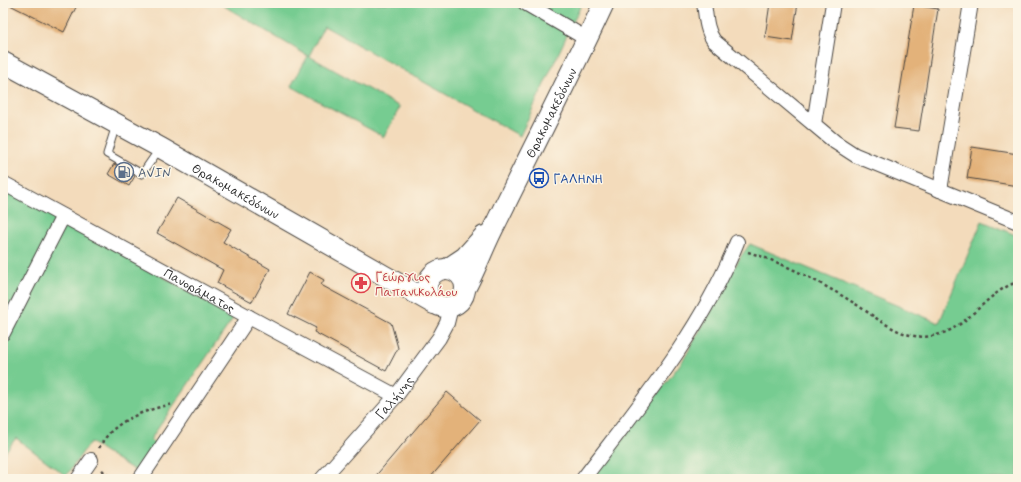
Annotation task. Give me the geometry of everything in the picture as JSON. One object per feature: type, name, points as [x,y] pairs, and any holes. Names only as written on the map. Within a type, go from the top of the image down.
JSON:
[{"type":"main road","name":"Θρακομακεδόνων","points":[[3,62],[161,148],[383,275],[443,305],[458,303],[462,299],[465,289],[496,222],[604,3]]},
{"type":"main road","name":"Θρακομακεδόνων","points":[[383,275],[439,273],[465,257],[496,222]]},
{"type":"main road","points":[[443,305],[427,294],[426,287],[428,281],[439,273],[458,274],[464,283],[465,289]]},
{"type":"street","points":[[525,3],[587,39]]},
{"type":"street","points":[[704,3],[709,34],[714,41],[834,142],[850,152],[1018,222]]},
{"type":"street","points":[[814,124],[833,3]]},
{"type":"street","points":[[940,190],[970,3]]},
{"type":"street","name":"Πανοράματος","points":[[3,183],[396,396]]},
{"type":"street","points":[[3,333],[63,216]]},
{"type":"street","points":[[583,479],[644,400],[678,351],[718,284],[735,246]]},
{"type":"street","name":"Γαλήνης","points":[[322,479],[396,396],[439,338],[447,323],[443,305]]},
{"type":"street","points":[[140,479],[249,317]]},
{"type":"street","points":[[78,479],[91,460]]},
{"type":"lane","points":[[116,123],[107,154],[142,174],[161,148]]},
{"type":"path","points":[[735,246],[822,284],[895,330],[909,335],[925,337],[952,330],[998,291],[1018,282]]},
{"type":"path","points":[[91,460],[105,438],[114,428],[125,421],[168,405],[194,398]]},
{"type":"green space","points":[[219,3],[582,3],[520,136],[324,26],[309,56],[400,107],[384,137],[291,86],[308,56]]},
{"type":"green space","points":[[5,187],[234,317],[150,440],[164,449],[145,477],[90,442],[66,476],[16,438],[3,455],[3,192]]},
{"type":"green space","points":[[982,221],[1018,236],[1018,479],[592,479],[684,359],[741,256],[750,244],[939,323]]},
{"type":"building","points":[[6,3],[78,3],[64,32]]},
{"type":"building","points":[[770,3],[798,3],[792,41],[765,37]]},
{"type":"building","points":[[914,5],[938,9],[919,131],[894,128]]},
{"type":"building","points":[[972,147],[1018,154],[1018,186],[967,178]]},
{"type":"building","points":[[114,164],[135,176],[129,186],[108,174]]},
{"type":"building","points":[[177,198],[231,229],[223,242],[270,269],[252,302],[217,283],[223,270],[157,233]]},
{"type":"building","points":[[310,272],[324,280],[321,285],[391,323],[398,348],[386,371],[314,332],[316,328],[288,314]]},
{"type":"building","points":[[447,392],[480,420],[429,479],[373,479]]},
{"type":"place","name":"AVIN","points":[[124,172]]},
{"type":"place","name":"ΓΑΛΗΝΗ","points":[[539,178]]},
{"type":"place","name":"Γεώργιος Παπανικολάου","points":[[361,283]]}]
